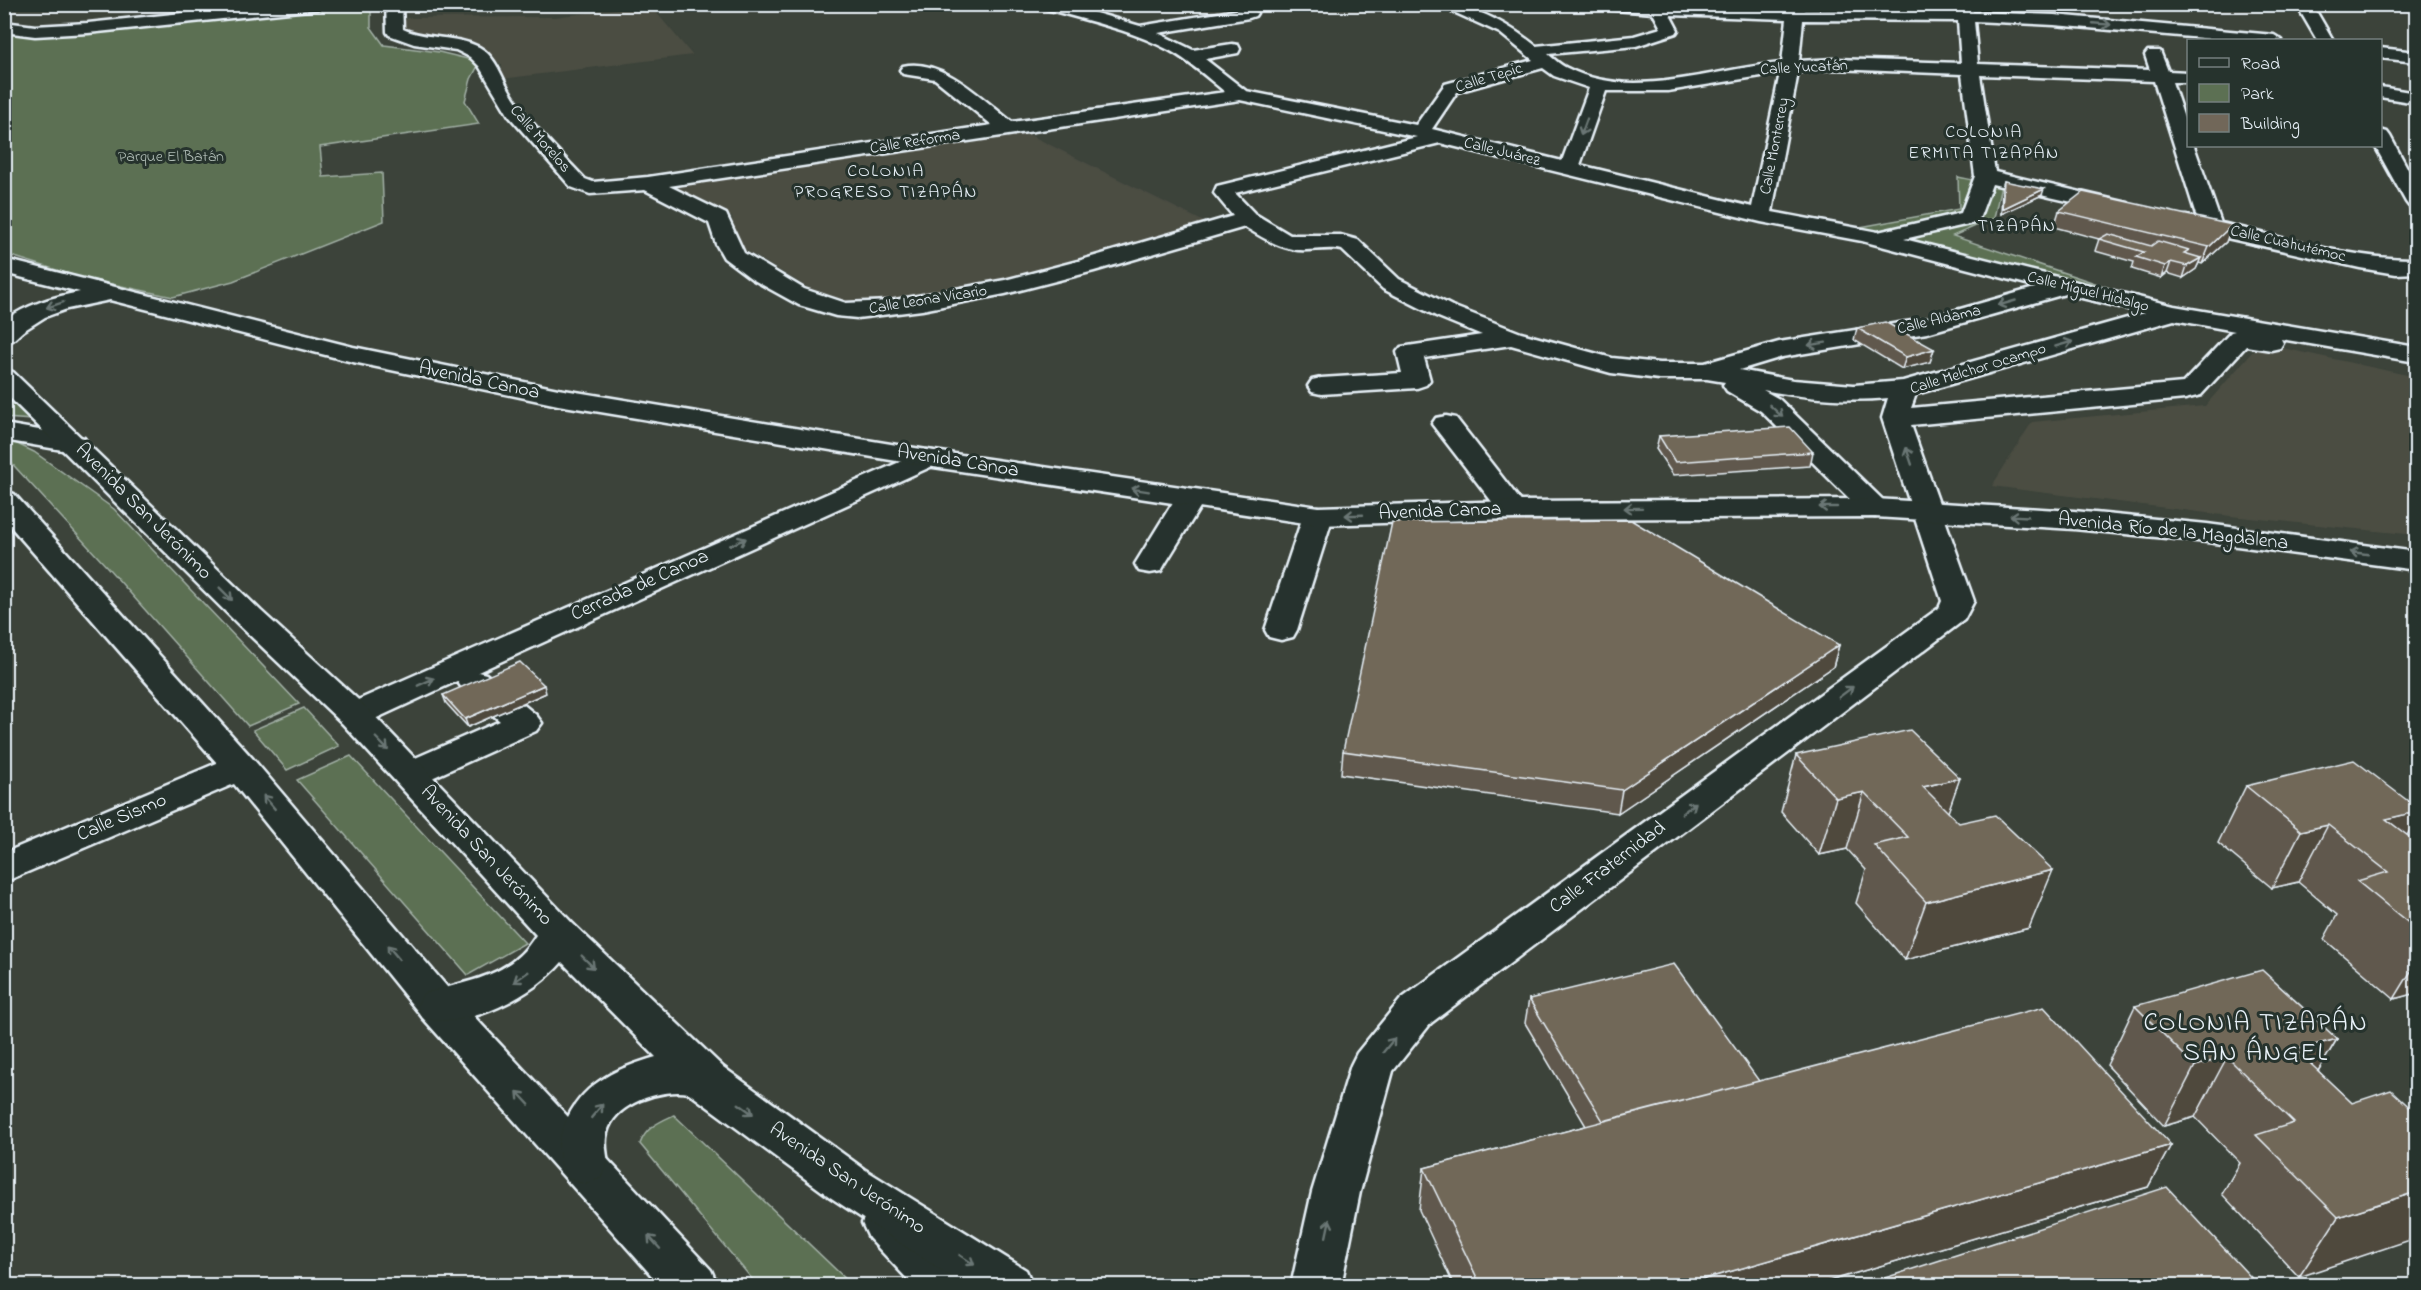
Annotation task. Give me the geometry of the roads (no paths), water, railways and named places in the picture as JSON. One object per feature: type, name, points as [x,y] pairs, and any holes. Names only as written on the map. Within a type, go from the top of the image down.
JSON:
[{"type":"street","points":[[4,27],[34,31],[88,28],[228,9],[318,4]]},
{"type":"street","name":"Calle Morelos","points":[[394,4],[395,32],[408,39],[471,50],[484,58],[513,112],[578,183],[590,188]]},
{"type":"street","points":[[1046,4],[1136,30],[1167,42],[1190,56],[1240,95]]},
{"type":"street","name":"Calle Yucatán","points":[[1443,4],[1506,30],[1560,72],[1599,85],[1668,86],[1790,66],[1834,64],[2187,76]]},
{"type":"street","points":[[1603,4],[1659,9],[1966,10],[2143,20],[2267,39]]},
{"type":"street","points":[[2304,4],[2324,39]]},
{"type":"street","name":"Calle Tepic","points":[[1421,132],[1451,88],[1538,56],[1635,41],[1670,30],[1659,9]]},
{"type":"street","name":"Calle Monterrey","points":[[1761,216],[1790,66],[1797,10]]},
{"type":"street","points":[[1878,239],[1970,217],[1985,176],[1970,69],[1966,10]]},
{"type":"street","points":[[1136,30],[1149,13]]},
{"type":"street","points":[[1136,30],[1249,13]]},
{"type":"street","points":[[2143,20],[2211,227]]},
{"type":"street","points":[[1190,56],[1232,49]]},
{"type":"street","points":[[2382,53],[2416,57]]},
{"type":"street","points":[[909,70],[940,75],[1008,128]]},
{"type":"street","points":[[1569,169],[1599,85]]},
{"type":"street","points":[[2382,92],[2416,98]]},
{"type":"street","name":"Calle Reforma","points":[[590,188],[648,183],[1240,95]]},
{"type":"street","name":"Calle Juárez","points":[[1240,95],[1421,132],[1761,216]]},
{"type":"street","points":[[1441,137],[1224,190],[1224,193],[1247,219],[1283,240],[1298,243],[1340,242],[1350,245],[1391,284],[1444,311],[1512,338],[1611,365],[1659,371],[1707,371],[1793,388],[1854,393],[1904,389]]},
{"type":"street","points":[[2382,140],[2416,202]]},
{"type":"street","points":[[1985,176],[2143,212]]},
{"type":"street","name":"Calle Leona Vicario","points":[[648,183],[718,219],[723,228],[728,251],[754,270],[791,294],[838,309],[873,310],[1009,287],[1086,267],[1247,219]]},
{"type":"street","name":"Calle Miguel Hidalgo","points":[[1761,216],[1878,239],[2174,313],[2416,355]]},
{"type":"street","name":"Calle Cuahutémoc","points":[[2165,217],[2360,261],[2396,267],[2416,266]]},
{"type":"street","name":"Avenida Canoa","points":[[8,271],[353,354],[558,397],[927,458],[1190,499],[1318,516],[1513,510],[1875,508],[1928,512]]},
{"type":"street","name":"Calle Aldama","points":[[1707,371],[1779,350],[1927,326],[2064,287]]},
{"type":"street","points":[[4,335],[27,317],[56,304],[112,295]]},
{"type":"street","name":"Calle Melchor Ocampo","points":[[1928,512],[1895,418],[1904,389],[2174,313]]},
{"type":"street","points":[[1895,418],[2192,389],[2240,337],[2416,372]]},
{"type":"street","points":[[1321,386],[1418,380],[1410,351],[1512,338]]},
{"type":"street","points":[[1707,371],[1770,405],[1875,508]]},
{"type":"street","name":"Avenida San Jerónimo","points":[[4,377],[250,618],[354,715],[558,933],[707,1080],[847,1183],[1008,1286]]},
{"type":"street","points":[[1446,424],[1513,510]]},
{"type":"street","points":[[4,432],[74,444]]},
{"type":"street","name":"Cerrada de Canoa","points":[[354,715],[927,458]]},
{"type":"street","points":[[1150,564],[1190,499]]},
{"type":"street","points":[[4,500],[240,767],[438,1006],[693,1286]]},
{"type":"street","name":"Avenida Río de la Magdalena","points":[[1928,512],[2065,519],[2196,532],[2416,561]]},
{"type":"street","name":"Calle Fraternidad","points":[[1316,1286],[1336,1192],[1373,1065],[1416,1011],[1953,613],[1958,601],[1928,512]]},
{"type":"street","points":[[1281,630],[1318,516]]},
{"type":"street","points":[[410,774],[524,723],[458,668]]},
{"type":"street","name":"Calle Sismo","points":[[4,869],[240,767]]},
{"type":"street","points":[[438,1006],[465,1002],[493,993],[518,980],[543,957],[558,933]]},
{"type":"street","points":[[584,1164],[580,1147],[585,1128],[596,1109],[613,1094],[652,1076],[681,1074],[707,1080]]},
{"type":"street","points":[[847,1183],[948,1286]]},
{"type":"district","name":"COLONIA ERMITA TIZAPÁN","points":[[1984,143]]},
{"type":"district","name":"COLONIA PROGRESO TIZAPÁN","points":[[886,182]]},
{"type":"district","name":"TIZAPÁN","points":[[2017,227]]},
{"type":"district","name":"COLONIA TIZAPÁN SAN ÁNGEL","points":[[2256,1039]]},
{"type":"park label","name":"Parque El Batán","points":[[171,157]]}]
